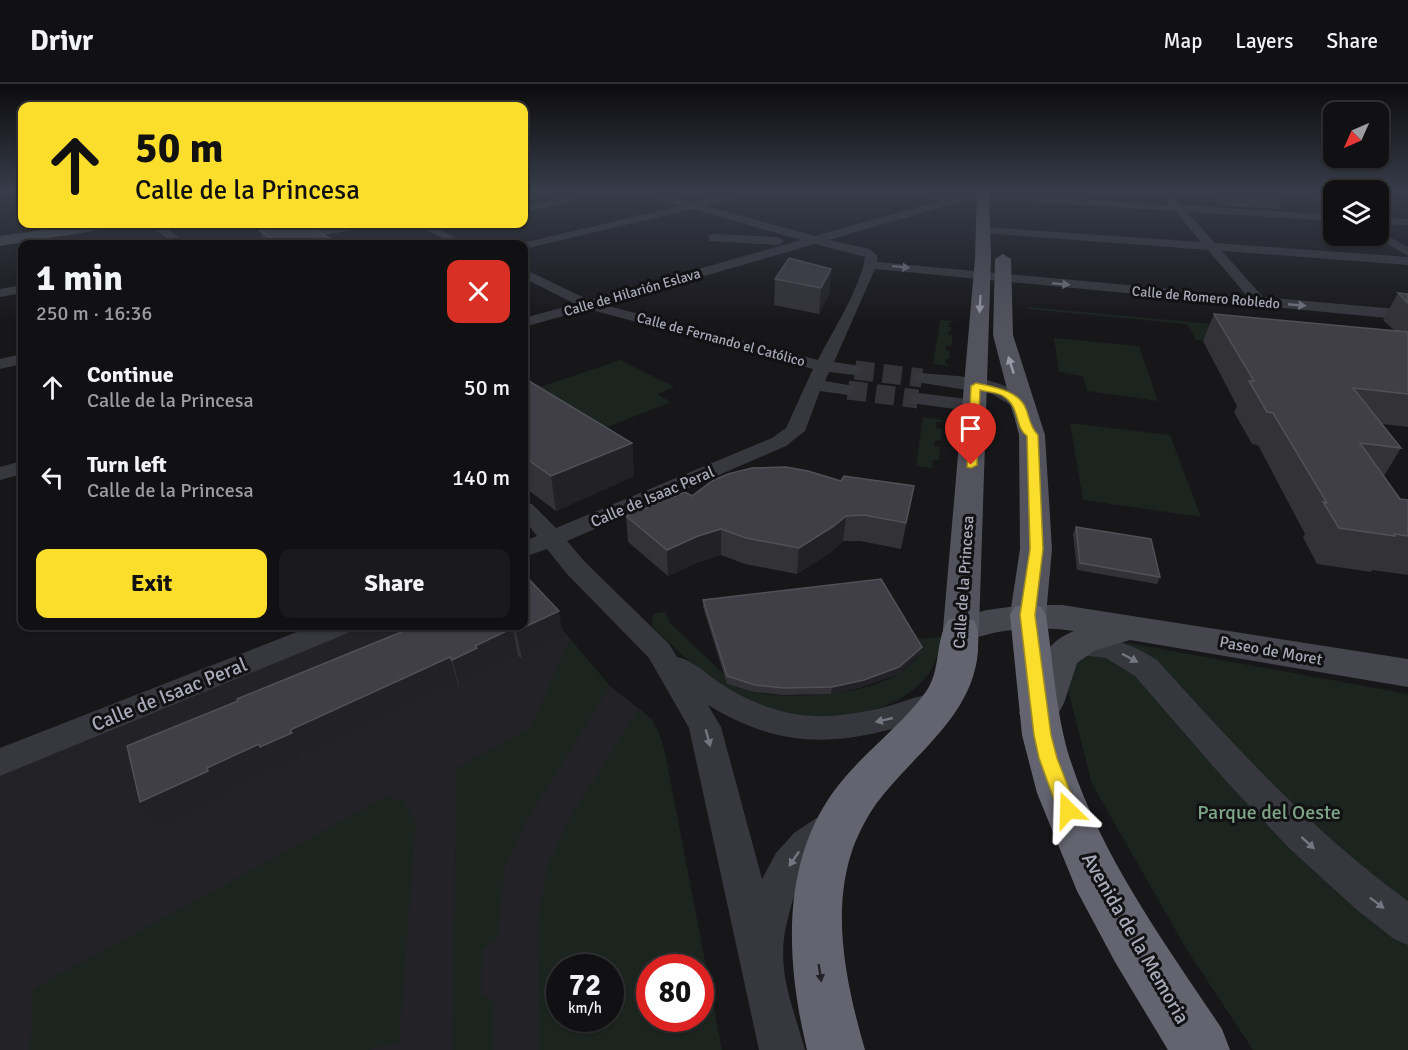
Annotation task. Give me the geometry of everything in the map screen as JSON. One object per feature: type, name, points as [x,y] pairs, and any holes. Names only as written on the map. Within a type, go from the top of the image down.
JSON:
[{"type":"highway","name":"Avenida de la Memoria","points":[[1028,615],[1039,713],[1048,758],[1095,874],[1134,944],[1201,1050]]},
{"type":"highway","name":"Calle de la Princesa","points":[[940,703],[956,669],[961,629]]},
{"type":"highway","points":[[837,1050],[829,1026],[815,920],[826,858],[839,823],[860,792],[940,703]]},
{"type":"main road","points":[[0,241],[39,235]]},
{"type":"main road","name":"Calle de la Princesa","points":[[961,629],[984,235]]},
{"type":"main road","points":[[1001,235],[1005,344],[1021,388],[1032,435],[1036,549],[1028,615]]},
{"type":"main road","name":"Paseo de Moret","points":[[961,629],[991,620],[1028,615],[1062,617],[1134,627],[1408,674]]},
{"type":"main road","points":[[1039,713],[1050,693],[1058,660],[1066,650],[1089,639],[1134,627]]},
{"type":"street","points":[[280,240],[306,235]]},
{"type":"street","points":[[528,244],[567,235]]},
{"type":"street","points":[[796,235],[870,255],[870,265],[856,299],[814,385]]},
{"type":"street","name":"Calle de Hilarión Eslava","points":[[528,322],[831,235]]},
{"type":"street","points":[[1150,235],[1211,246],[1408,261]]},
{"type":"street","points":[[1201,235],[1259,302]]},
{"type":"street","points":[[713,238],[790,242]]},
{"type":"street","points":[[1389,241],[1408,252]]},
{"type":"street","name":"Calle de Romero Robledo","points":[[870,265],[1408,315]]},
{"type":"street","name":"Calle de Fernando el Católico","points":[[528,275],[588,305],[823,366],[855,370]]},
{"type":"street","points":[[0,293],[18,290]]},
{"type":"street","points":[[0,364],[18,360]]},
{"type":"street","points":[[922,378],[976,396]]},
{"type":"street","name":"Calle de Fernando el Católico","points":[[814,385],[848,390]]},
{"type":"street","name":"Calle de Isaac Peral","points":[[528,548],[779,442],[795,431],[814,385]]},
{"type":"street","points":[[918,399],[976,396],[994,389],[1012,397],[1020,406],[1027,431],[1032,435]]},
{"type":"street","points":[[0,474],[18,468]]},
{"type":"street","points":[[528,512],[576,568],[659,651],[701,687],[723,702],[749,713],[793,725],[834,729],[890,719],[940,703]]},
{"type":"street","name":"Calle de Isaac Peral","points":[[0,762],[328,630]]},
{"type":"street","points":[[1074,646],[1114,650],[1132,658],[1146,668],[1295,831],[1348,879],[1408,925]]},
{"type":"street","points":[[659,651],[705,727],[782,1050]]},
{"type":"street","points":[[761,955],[776,886],[799,852],[816,836],[839,823]]},
{"type":"shaded area","points":[[528,589],[610,686],[653,720],[701,954],[636,954],[636,1032],[714,1032],[714,1020],[720,1050],[0,1050],[0,762],[326,630],[528,630]]},
{"type":"green space","points":[[1028,307],[1224,325],[1234,344],[1196,340],[1187,324],[1028,309]]},
{"type":"green space","points":[[940,320],[954,321],[949,323],[949,327],[952,328],[948,335],[953,335],[951,346],[946,346],[946,350],[950,351],[949,359],[946,359],[945,363],[949,364],[948,366],[933,364]]},
{"type":"green space","points":[[1054,338],[1139,346],[1158,401],[1087,391],[1083,376],[1059,372]]},
{"type":"green space","points":[[620,360],[675,387],[657,394],[671,402],[595,432],[528,391]]},
{"type":"green space","points":[[923,417],[943,420],[943,422],[936,422],[936,428],[942,429],[941,441],[935,440],[934,446],[940,447],[939,460],[933,460],[932,468],[916,466]]},
{"type":"green space","points":[[1070,423],[1170,435],[1201,517],[1083,500]]},
{"type":"green space","points":[[665,612],[670,623],[724,674],[727,684],[754,692],[787,696],[849,691],[885,680],[908,667],[920,654],[912,639],[941,637],[934,665],[916,687],[892,703],[863,712],[831,717],[799,716],[770,710],[745,700],[708,676],[652,626],[653,614]]},
{"type":"green space","points":[[570,639],[610,686],[524,825],[505,867],[497,939],[482,950],[481,996],[494,1001],[493,1050],[453,1050],[456,769],[531,727]]},
{"type":"green space","name":"Parque del Oeste","points":[[1123,642],[1408,694],[1408,1050],[1253,1050],[1187,950],[1092,784],[1065,678],[1069,663]]},
{"type":"green space","points":[[639,708],[656,727],[665,752],[704,954],[636,954],[636,1032],[714,1032],[714,1008],[722,1050],[539,1050],[538,919],[547,867],[571,816]]},
{"type":"green space","points":[[386,797],[402,800],[416,822],[399,1042],[368,1050],[30,1050],[33,989]]},
{"type":"building","points":[[267,235],[324,235],[333,240],[275,240]]},
{"type":"building","points":[[789,258],[831,269],[821,288],[775,279]]},
{"type":"building","points":[[1398,293],[1408,294],[1408,303]]},
{"type":"building","points":[[1214,314],[1408,332],[1408,394],[1353,388],[1401,448],[1360,443],[1400,499],[1408,500],[1408,536],[1339,528],[1323,502],[1327,503],[1273,413],[1267,412],[1249,381],[1254,381]]},
{"type":"building","points":[[528,380],[632,443],[551,476],[528,460]]},
{"type":"building","points":[[786,467],[841,481],[844,476],[914,486],[906,523],[864,515],[846,516],[799,548],[746,538],[721,529],[698,536],[667,550],[626,516],[685,492],[692,496],[712,481],[728,474],[752,468]]},
{"type":"building","points":[[1076,527],[1151,539],[1160,577],[1080,563]]},
{"type":"building","points":[[528,578],[559,611],[528,625]]},
{"type":"building","points":[[881,579],[922,647],[899,667],[864,680],[832,687],[784,688],[755,685],[727,676],[703,600]]},
{"type":"building","points":[[406,630],[509,630],[452,660],[450,657],[290,730],[292,733],[260,747],[259,744],[207,768],[208,771],[140,802],[127,746],[238,701],[237,699]]},
{"type":"tunnel","points":[[855,370],[922,378]]},
{"type":"tunnel","points":[[848,390],[918,399]]},
{"type":"route","points":[[971,465],[976,386],[1006,393],[1020,406],[1027,431],[1032,435],[1036,549],[1028,615],[1043,735],[1048,758],[1068,810]]}]
